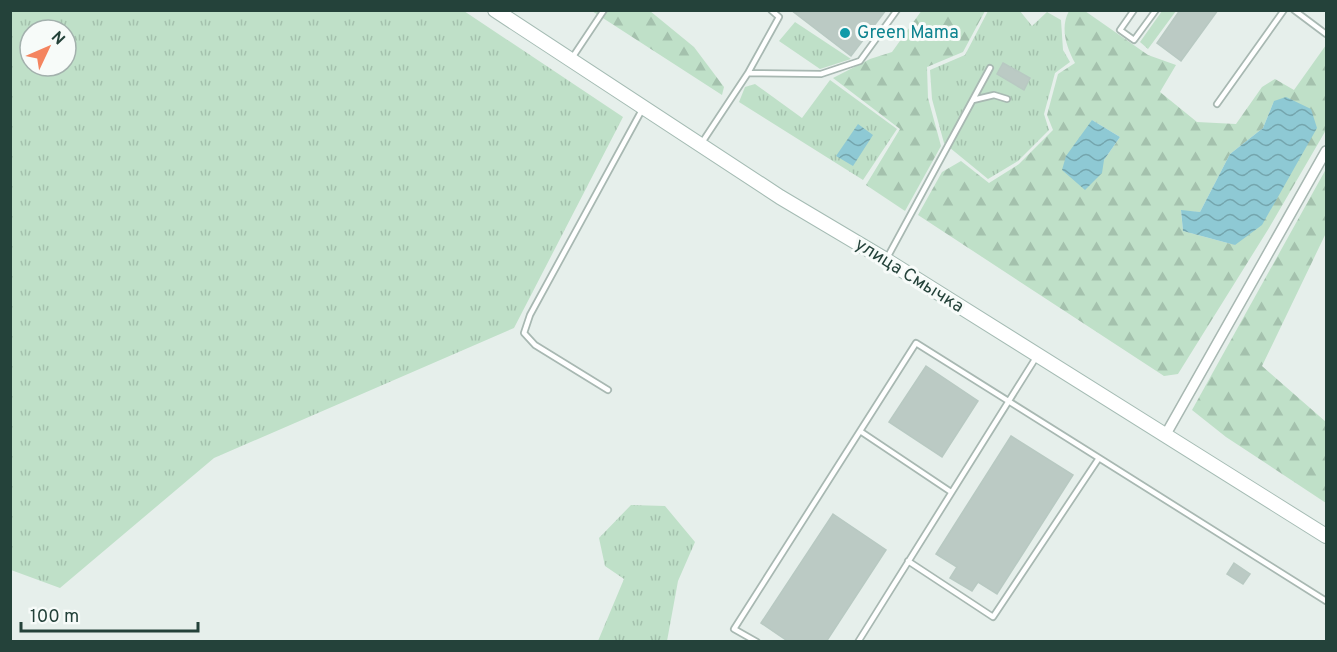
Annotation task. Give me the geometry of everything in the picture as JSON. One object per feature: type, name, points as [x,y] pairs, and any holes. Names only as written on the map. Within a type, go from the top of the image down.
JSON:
[{"type":"street","name":"улица Смычка","points":[[495,10],[700,146],[1166,434],[1326,536]]},
{"type":"street","points":[[1166,434],[1326,151]]},
{"type":"lane","points":[[570,60],[604,10]]},
{"type":"lane","points":[[700,146],[748,73],[779,17],[771,10]]},
{"type":"lane","points":[[748,73],[821,74],[860,61],[897,10]]},
{"type":"lane","points":[[1134,10],[1120,30],[1134,40],[1156,10]]},
{"type":"lane","points":[[1217,104],[1284,10]]},
{"type":"lane","points":[[1294,10],[1326,34]]},
{"type":"lane","points":[[886,260],[990,68]]},
{"type":"lane","points":[[973,100],[994,95],[1006,99]]},
{"type":"lane","points":[[608,390],[535,345],[524,333],[530,315],[643,108]]},
{"type":"lane","points":[[757,642],[734,629],[916,343],[1326,601]]},
{"type":"lane","points":[[858,642],[1037,356]]},
{"type":"lane","points":[[860,431],[951,492]]},
{"type":"lane","points":[[908,561],[993,617],[1099,458]]},
{"type":"green space","points":[[922,10],[985,11],[963,52],[927,67],[928,98],[941,146],[905,211],[866,185],[900,129],[833,78],[870,59],[892,52]]},
{"type":"green space","points":[[10,11],[464,11],[623,117],[514,328],[214,458],[60,588],[11,570]]},
{"type":"green space","points":[[592,11],[650,11],[694,47],[724,87],[722,95]]},
{"type":"green space","points":[[988,11],[1020,11],[1032,26],[1047,12],[1061,20],[1063,50],[1070,62],[1055,73],[1044,114],[1049,130],[1018,161],[988,179],[944,143],[932,99],[930,70],[965,55]]},
{"type":"green space","points":[[1069,11],[1085,11],[1148,55],[1176,65],[1160,92],[1197,122],[1236,124],[1262,87],[1275,79],[1294,90],[1326,45],[1326,130],[1269,228],[1178,374],[1164,376],[918,215],[942,172],[961,161],[989,183],[1019,164],[1053,130],[1047,115],[1058,74],[1075,63],[1065,37],[1066,17]],"holes":[[[1274,101],[1235,245],[1183,231],[1181,211],[1200,212],[1230,154],[1263,128]],[[1092,120],[1120,137],[1104,160]]]},
{"type":"green space","points":[[1162,11],[1176,11],[1148,49],[1140,42]]},
{"type":"green space","points":[[795,22],[851,59],[820,69],[779,41]]},
{"type":"green space","points":[[830,80],[897,129],[863,180],[739,102],[745,87],[755,84],[802,118]]},
{"type":"green space","points":[[1326,169],[1326,233],[1262,366],[1326,422],[1326,503],[1226,437],[1192,410]]},
{"type":"green space","points":[[631,505],[665,506],[695,542],[678,581],[667,641],[598,641],[624,579],[605,566],[599,538]]},
{"type":"water","points":[[1286,97],[1311,109],[1317,128],[1262,225],[1235,245],[1183,231],[1181,210],[1200,212],[1230,154],[1263,128],[1274,101]]},
{"type":"water","points":[[1092,120],[1120,137],[1104,160],[1102,173],[1085,190],[1062,170],[1066,156]]},
{"type":"water","points":[[858,124],[873,135],[853,166],[836,156]]},
{"type":"building","name":"Green Mama","points":[[791,10],[886,10],[851,56]]},
{"type":"building","points":[[1180,10],[1218,10],[1181,61],[1157,43]]},
{"type":"building","points":[[1003,63],[1030,78],[1024,90],[997,74]]},
{"type":"building","points":[[926,366],[978,401],[942,457],[889,422]]},
{"type":"building","points":[[1011,436],[1073,475],[997,594],[978,582],[972,591],[950,578],[957,567],[936,554]]},
{"type":"building","points":[[833,514],[886,550],[826,642],[789,642],[761,623]]},
{"type":"building","points":[[1234,563],[1250,574],[1243,584],[1227,574]]},
{"type":"place","name":"Green Mama","points":[[845,33]]}]
